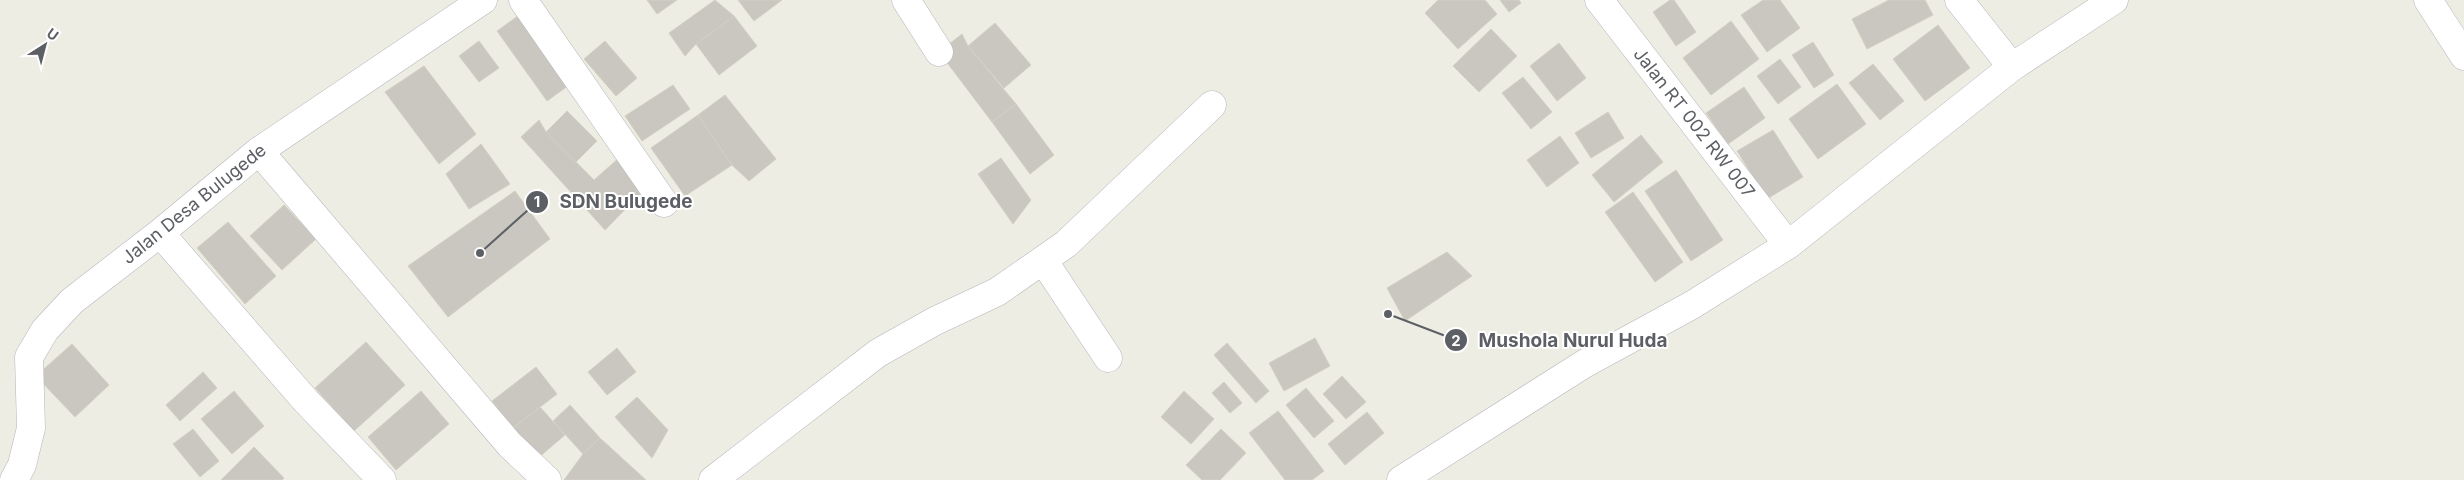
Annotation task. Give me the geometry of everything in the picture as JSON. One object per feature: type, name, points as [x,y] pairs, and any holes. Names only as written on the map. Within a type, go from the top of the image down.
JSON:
[{"type":"street","name":"Jalan Desa Bulugede","points":[[14,480],[22,465],[31,428],[28,358],[45,330],[72,301],[160,233],[259,151],[483,0]]},
{"type":"street","points":[[523,0],[664,203]]},
{"type":"street","points":[[906,0],[939,52]]},
{"type":"street","name":"Jalan RT 002 RW 007","points":[[1600,0],[1788,245]]},
{"type":"street","points":[[1959,0],[2012,66]]},
{"type":"street","points":[[1401,480],[1584,364],[1692,306],[1788,245],[2012,66],[2114,0]]},
{"type":"street","points":[[2437,3],[2464,56]]},
{"type":"street","points":[[713,480],[878,353],[935,321],[997,292],[1050,272],[1066,244],[1212,106]]},
{"type":"street","points":[[259,151],[510,445],[547,480]]},
{"type":"street","points":[[160,233],[306,401],[382,480]]},
{"type":"street","points":[[1050,272],[1108,358]]},
{"type":"building","points":[[647,0],[677,0],[657,14]]},
{"type":"building","points":[[715,0],[734,16],[696,44],[685,56],[669,33]]},
{"type":"building","points":[[738,0],[782,0],[754,21]]},
{"type":"building","points":[[1438,0],[1485,0],[1497,14],[1458,49],[1425,13]]},
{"type":"building","points":[[1500,0],[1519,0],[1521,3],[1509,12]]},
{"type":"building","points":[[1670,0],[1674,0],[1696,32],[1676,46],[1653,12]]},
{"type":"building","points":[[1763,0],[1780,0],[1800,28],[1767,52],[1741,15]]},
{"type":"building","points":[[1889,0],[1925,0],[1933,15],[1867,49],[1852,19]]},
{"type":"building","points":[[522,13],[572,83],[547,101],[497,31]]},
{"type":"building","points":[[734,16],[757,46],[719,75],[696,44]]},
{"type":"building","points":[[1731,21],[1759,59],[1711,95],[1683,58]]},
{"type":"building","points":[[995,23],[1031,65],[1004,88],[968,46]]},
{"type":"building","points":[[1938,25],[1970,68],[1925,101],[1893,59]]},
{"type":"building","points":[[1491,29],[1517,56],[1479,92],[1453,66]]},
{"type":"building","points":[[962,34],[968,46],[1016,104],[992,122],[939,52]]},
{"type":"building","points":[[479,41],[499,68],[479,82],[459,56]]},
{"type":"building","points":[[605,41],[637,78],[616,96],[584,59]]},
{"type":"building","points":[[1813,42],[1834,75],[1814,88],[1792,55]]},
{"type":"building","points":[[1559,43],[1586,78],[1557,101],[1530,66]]},
{"type":"building","points":[[1780,59],[1801,87],[1778,104],[1757,76]]},
{"type":"building","points":[[1873,64],[1904,101],[1880,120],[1849,83]]},
{"type":"building","points":[[424,66],[476,134],[439,164],[385,92]]},
{"type":"building","points":[[1523,77],[1552,112],[1531,129],[1502,93]]},
{"type":"building","points":[[1837,84],[1866,124],[1818,159],[1789,119]]},
{"type":"building","points":[[673,85],[690,109],[642,141],[625,116]]},
{"type":"building","points":[[1744,87],[1765,118],[1728,144],[1706,113]]},
{"type":"building","points":[[725,95],[776,159],[749,181],[732,165],[698,115]]},
{"type":"building","points":[[1016,104],[1054,155],[1030,174],[992,122]]},
{"type":"building","points":[[567,111],[597,141],[576,162],[546,132]]},
{"type":"building","points":[[1608,112],[1624,138],[1591,158],[1575,133]]},
{"type":"building","points":[[698,115],[732,165],[685,196],[651,148]]},
{"type":"building","points":[[539,120],[546,132],[594,180],[620,157],[643,191],[605,230],[521,137]]},
{"type":"building","points":[[1773,130],[1803,177],[1767,199],[1737,151]]},
{"type":"building","points":[[1641,135],[1663,162],[1614,202],[1592,175]]},
{"type":"building","points":[[1560,136],[1579,163],[1547,187],[1527,160]]},
{"type":"building","points":[[481,144],[510,184],[469,209],[446,174]]},
{"type":"building","points":[[1001,158],[1031,200],[1013,224],[978,174]]},
{"type":"building","points":[[1676,170],[1723,240],[1691,261],[1645,191]]},
{"type":"building","points":[[515,191],[550,239],[448,317],[408,266]]},
{"type":"building","points":[[1633,192],[1683,262],[1655,282],[1605,212]]},
{"type":"building","points":[[284,205],[316,239],[282,270],[250,236]]},
{"type":"building","points":[[228,222],[276,276],[245,304],[197,248]]},
{"type":"building","points":[[1447,252],[1472,276],[1405,321],[1387,288]]},
{"type":"building","points":[[1315,338],[1330,366],[1284,391],[1269,363]]},
{"type":"building","points":[[366,342],[405,385],[354,431],[315,388]]},
{"type":"building","points":[[1227,343],[1269,391],[1256,403],[1214,355]]},
{"type":"building","points":[[72,344],[109,385],[75,417],[36,376]]},
{"type":"building","points":[[617,348],[636,372],[607,395],[588,372]]},
{"type":"building","points":[[536,367],[557,394],[513,428],[492,401]]},
{"type":"building","points":[[203,372],[217,388],[180,421],[166,405]]},
{"type":"building","points":[[1342,376],[1366,402],[1346,419],[1323,394]]},
{"type":"building","points":[[1224,382],[1242,403],[1230,413],[1212,393]]},
{"type":"building","points":[[1306,388],[1334,421],[1314,438],[1286,405]]},
{"type":"building","points":[[234,391],[264,426],[232,454],[201,419]]},
{"type":"building","points":[[421,391],[449,424],[396,470],[368,437]]},
{"type":"building","points":[[1184,391],[1214,419],[1191,444],[1161,417]]},
{"type":"building","points":[[637,397],[668,430],[652,458],[615,417]]},
{"type":"building","points":[[570,405],[600,438],[583,454],[553,421]]},
{"type":"building","points":[[540,407],[565,435],[538,458],[513,428]]},
{"type":"building","points":[[1278,411],[1324,471],[1312,480],[1285,480],[1249,433]]},
{"type":"building","points":[[1367,412],[1384,433],[1345,465],[1328,444]]},
{"type":"building","points":[[193,429],[219,461],[200,477],[173,444]]},
{"type":"building","points":[[1221,429],[1246,453],[1220,480],[1202,480],[1186,465]]},
{"type":"building","points":[[600,438],[646,480],[564,480],[583,454]]},
{"type":"building","points":[[254,447],[284,478],[282,480],[221,480]]},
{"type":"place","name":"SDN Bulugede","points":[[480,253]]},
{"type":"place","name":"Mushola Nurul Huda","points":[[1388,314]]}]
